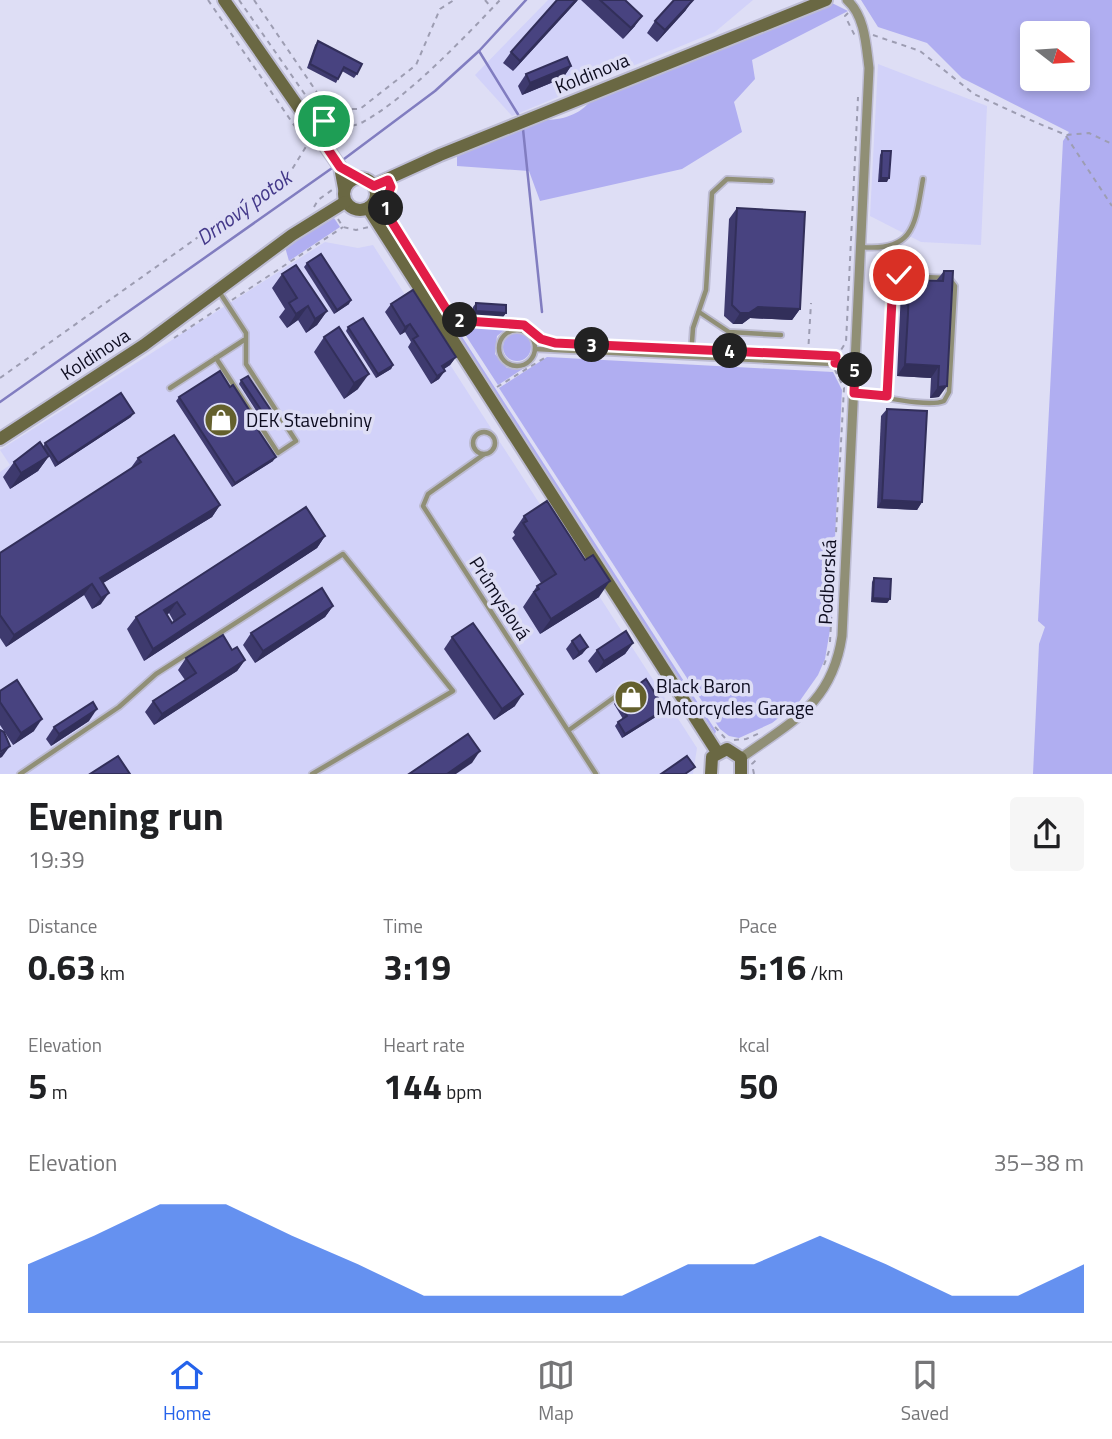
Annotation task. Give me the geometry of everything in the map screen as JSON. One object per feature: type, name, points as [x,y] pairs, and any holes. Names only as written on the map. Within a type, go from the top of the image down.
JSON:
[{"type":"main road","points":[[224,0],[319,141],[342,170],[357,178],[363,178],[374,186],[376,196],[368,208]]},
{"type":"main road","name":"Koldinova","points":[[374,186],[440,155],[826,0]]},
{"type":"main road","points":[[342,170],[345,195],[353,209],[368,208]]},
{"type":"main road","name":"Koldinova","points":[[0,439],[145,345],[345,195],[357,178]]},
{"type":"main road","points":[[368,208],[716,752]]},
{"type":"main road","points":[[716,752],[729,750],[741,758],[741,774]]},
{"type":"main road","points":[[711,774],[710,762],[716,752]]},
{"type":"street","name":"Podborská","points":[[741,758],[794,722],[814,703],[835,666],[842,636],[869,79],[866,36],[850,3]]},
{"type":"lane","points":[[319,141],[325,125],[317,112],[331,103],[346,108]]},
{"type":"lane","points":[[691,356],[693,328],[706,290],[712,193],[727,178],[771,181]]},
{"type":"lane","points":[[861,247],[889,248],[906,238],[915,220],[923,179]]},
{"type":"lane","points":[[854,393],[936,404],[947,397],[955,285],[949,278],[895,276],[887,396]]},
{"type":"lane","points":[[216,358],[278,453],[296,441],[246,364],[246,333],[218,289]]},
{"type":"lane","points":[[699,312],[729,332],[781,335]]},
{"type":"lane","points":[[521,330],[531,337],[535,349],[530,360],[513,365],[502,359],[499,347],[503,335],[521,330]]},
{"type":"lane","points":[[170,388],[245,339]]},
{"type":"lane","points":[[535,349],[855,365]]},
{"type":"lane","points":[[483,432],[490,434],[496,443],[493,450],[483,455],[476,452],[472,445],[476,435],[483,432]]},
{"type":"lane","name":"Průmyslová","points":[[483,455],[428,494],[424,506],[596,774]]},
{"type":"lane","points":[[20,774],[119,707],[156,674],[343,554],[453,691],[312,774]]},
{"type":"lane","points":[[569,730],[626,689]]},
{"type":"path","points":[[208,0],[307,145]]},
{"type":"path","points":[[239,0],[317,112]]},
{"type":"path","points":[[254,0],[318,94],[331,103]]},
{"type":"path","points":[[346,108],[360,109],[416,65],[440,9],[454,0]]},
{"type":"path","points":[[485,0],[492,8]]},
{"type":"path","points":[[0,378],[291,171],[307,145],[319,141],[332,127],[364,122],[462,39],[500,0]]},
{"type":"path","points":[[850,3],[845,16],[857,44]]},
{"type":"path","points":[[866,36],[882,36],[920,51],[974,93],[1066,135],[1088,134],[1112,144]]},
{"type":"path","points":[[823,668],[832,627],[844,388],[835,370],[835,363],[836,356],[846,342],[858,89]]},
{"type":"path","points":[[1066,135],[1112,206]]},
{"type":"path","points":[[388,180],[391,187],[385,203],[387,214],[431,285]]},
{"type":"path","points":[[169,340],[343,227]]},
{"type":"path","points":[[808,355],[811,303]]},
{"type":"path","points":[[453,320],[524,325],[541,339],[555,343]]},
{"type":"path","points":[[756,352],[836,356]]},
{"type":"path","points":[[496,388],[550,356]]},
{"type":"path","points":[[746,739],[769,727]]},
{"type":"path","points":[[752,750],[758,758],[752,764],[754,774]]},
{"type":"shaded area","points":[[548,0],[753,0],[715,32],[512,116],[475,75]]},
{"type":"shaded area","points":[[861,0],[1112,0],[1112,774],[1033,774],[1039,644],[1045,627],[1038,621],[1063,141],[1069,132],[962,78],[927,43],[878,27]]},
{"type":"shaded area","points":[[832,3],[848,11],[752,60],[755,79],[734,102],[742,132],[682,169],[540,201],[529,171],[457,166],[457,153],[539,120],[568,116],[581,110],[591,100]]},
{"type":"shaded area","points":[[878,64],[987,106],[981,245],[921,242],[870,216]]},
{"type":"shaded area","points":[[334,218],[340,227],[289,261],[285,247]]},
{"type":"shaded area","points":[[325,242],[358,248],[373,245],[697,748],[693,774],[0,774],[0,472],[10,465],[0,450]]},
{"type":"shaded area","points":[[450,318],[716,731],[715,734],[447,320]]},
{"type":"shaded area","points":[[457,322],[511,325],[497,336],[495,354],[507,368],[524,368],[498,385]]},
{"type":"shaded area","points":[[517,333],[527,337],[531,347],[527,357],[517,361],[507,357],[503,347],[507,337]]},
{"type":"shaded area","points":[[547,357],[833,372],[842,390],[831,624],[825,659],[818,675],[799,702],[772,723],[739,738],[729,736],[720,729],[499,388]]},
{"type":"building","points":[[557,0],[576,0],[520,61],[511,52]]},
{"type":"building","points":[[600,0],[625,0],[642,16],[631,28]]},
{"type":"building","points":[[674,0],[693,0],[665,30],[655,21]]},
{"type":"building","points":[[318,41],[362,64],[357,74],[344,67],[338,79],[310,64]]},
{"type":"building","points":[[567,57],[571,66],[530,83],[526,74]]},
{"type":"building","points":[[882,151],[891,151],[889,178],[881,178]]},
{"type":"building","points":[[737,208],[805,212],[800,309],[758,307],[749,313],[740,313],[732,305]]},
{"type":"building","points":[[321,254],[351,300],[337,310],[307,263]]},
{"type":"building","points":[[296,265],[327,311],[315,319],[308,306],[296,314],[289,303],[297,298],[282,274]]},
{"type":"building","points":[[944,271],[953,271],[947,386],[938,387],[939,366],[905,364],[909,280],[943,281]]},
{"type":"building","points":[[413,290],[456,357],[442,366],[445,371],[437,376],[413,339],[418,336],[410,324],[405,327],[391,304]]},
{"type":"building","points":[[476,303],[506,305],[506,313],[476,311]]},
{"type":"building","points":[[363,318],[393,365],[378,374],[348,327]]},
{"type":"building","points":[[339,327],[369,374],[354,383],[324,337]]},
{"type":"building","points":[[220,371],[230,387],[233,385],[276,457],[235,483],[179,397]]},
{"type":"building","points":[[248,376],[272,412],[265,416],[241,380]]},
{"type":"building","points":[[121,393],[134,413],[58,463],[45,443]]},
{"type":"building","points":[[887,409],[927,411],[922,502],[882,500]]},
{"type":"building","points":[[174,435],[220,505],[100,578],[109,593],[101,598],[92,584],[14,635],[0,615],[0,553],[141,462],[138,458]]},
{"type":"building","points":[[40,442],[49,456],[21,473],[14,462]]},
{"type":"building","points":[[547,501],[585,560],[593,555],[610,581],[551,619],[534,592],[539,589],[537,586],[556,574],[523,523],[527,521],[524,516]]},
{"type":"building","points":[[306,507],[325,536],[153,649],[136,617]],"holes":[[[177,602],[185,614],[172,623],[164,610]]]},
{"type":"building","points":[[874,578],[891,579],[890,599],[873,598]]},
{"type":"building","points":[[322,588],[333,606],[263,651],[251,633]]},
{"type":"building","points":[[473,623],[523,694],[502,709],[452,637]]},
{"type":"building","points":[[626,631],[633,643],[604,661],[597,650]]},
{"type":"building","points":[[223,635],[232,650],[237,647],[245,660],[162,714],[153,701],[196,673],[186,658]]},
{"type":"building","points":[[580,635],[588,647],[579,652],[572,641]]},
{"type":"building","points":[[646,679],[665,709],[625,734],[618,722],[627,716],[617,700]]},
{"type":"building","points":[[17,680],[42,719],[21,733],[0,702],[0,691]]},
{"type":"building","points":[[93,702],[97,709],[59,734],[54,727]]},
{"type":"building","points":[[0,730],[4,732],[10,746],[0,752]]},
{"type":"building","points":[[468,734],[480,751],[447,774],[409,774]]},
{"type":"building","points":[[118,756],[130,774],[90,774]]},
{"type":"building","points":[[687,756],[695,767],[685,774],[661,774]]},
{"type":"waterway","name":"Drnový potok","points":[[340,162],[435,91],[479,51],[526,0]]},
{"type":"waterway","points":[[479,51],[519,116]]},
{"type":"waterway","points":[[523,129],[542,312]]},
{"type":"waterway","name":"Drnový potok","points":[[0,402],[335,166]]},
{"type":"place","name":"DEK Stavebniny","points":[[221,420]]},
{"type":"place","name":"Black Baron Motorcycles Garage","points":[[631,697]]},
{"type":"route","points":[[324,121],[325,125],[319,136],[340,167],[374,186],[388,180],[391,191],[385,203],[387,214],[453,320],[524,325],[541,339],[555,343],[836,356],[835,363],[855,365],[854,393],[887,396],[893,280],[899,275]]}]
